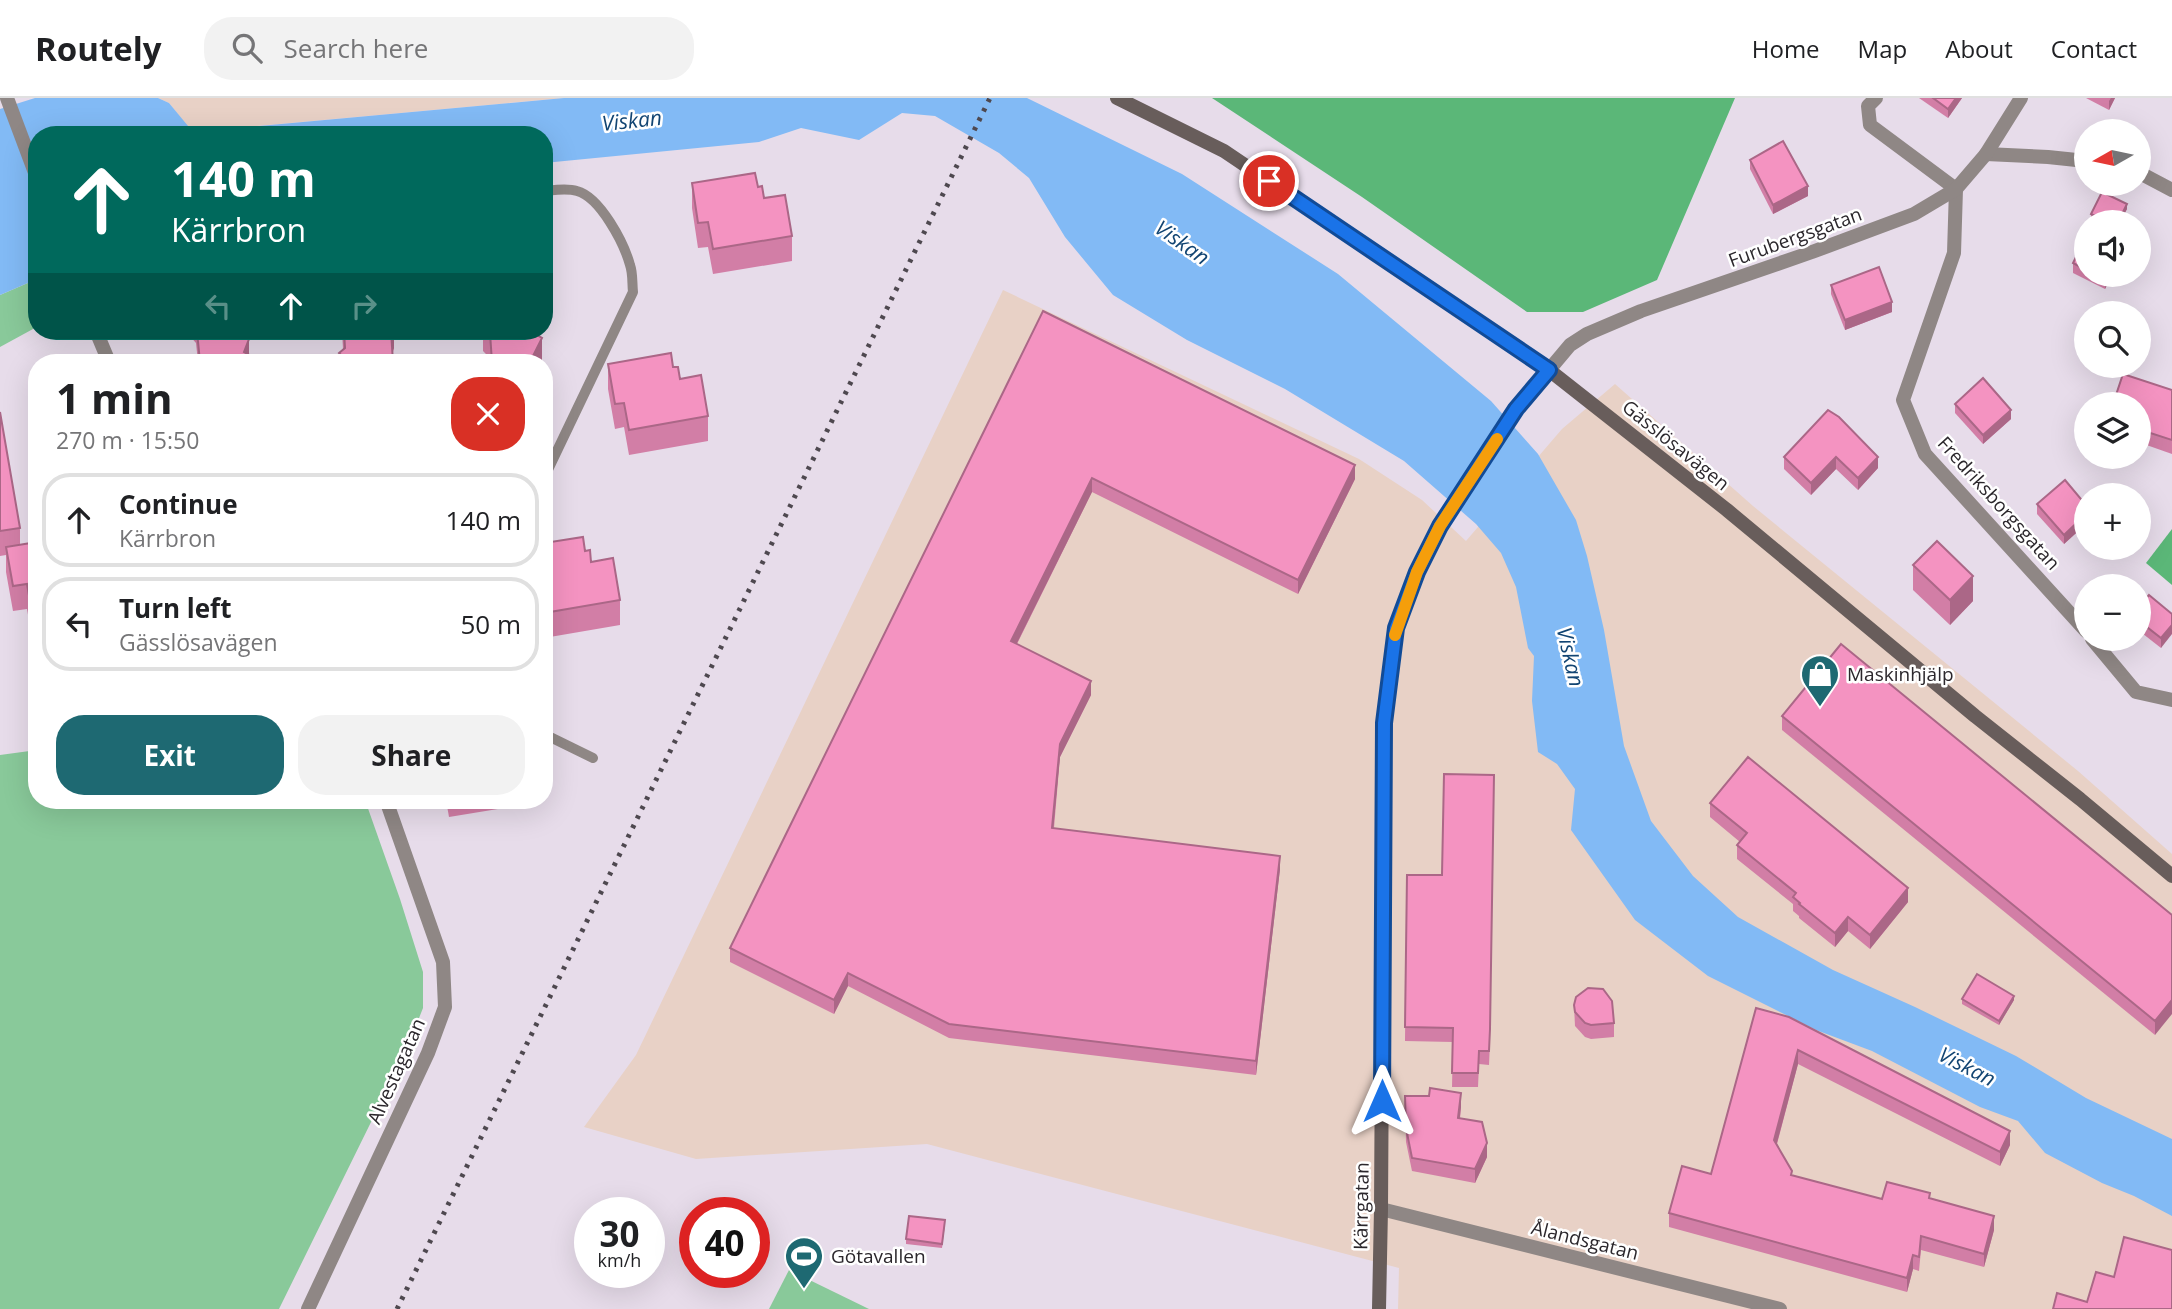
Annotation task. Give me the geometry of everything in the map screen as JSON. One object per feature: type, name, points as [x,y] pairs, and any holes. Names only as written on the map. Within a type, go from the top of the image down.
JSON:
[{"type":"street","points":[[7,98],[28,154]]},
{"type":"street","name":"Gässlösavägen","points":[[1117,98],[1224,151],[1549,370],[1727,510],[2172,876]]},
{"type":"street","points":[[1876,98],[1868,106],[1870,125],[1956,189]]},
{"type":"street","name":"Furubergsgatan","points":[[1549,370],[1570,345],[1587,334],[1641,311],[1914,214],[1956,189],[1986,155],[2021,98]]},
{"type":"street","points":[[1986,155],[2074,159]]},
{"type":"street","points":[[2151,179],[2172,190]]},
{"type":"street","name":"Fredriksborgsgatan","points":[[1956,189],[1954,253],[1902,400],[1925,454],[2074,618]]},
{"type":"street","name":"Kärrgatan","points":[[1378,1309],[1384,723],[1396,628],[1417,572],[1440,526],[1516,409],[1549,370]]},
{"type":"street","points":[[2102,651],[2136,692],[2172,700]]},
{"type":"street","name":"Alvestagatan","points":[[308,1309],[428,1053],[445,1007],[443,962],[389,809]]},
{"type":"street","name":"Ålandsgatan","points":[[1381,1209],[1780,1309]]},
{"type":"lane","points":[[553,190],[578,191],[592,199],[621,240],[631,268],[633,292],[553,459]]},
{"type":"lane","points":[[553,738],[593,758]]},
{"type":"shaded area","points":[[158,98],[564,98],[258,126],[187,126],[169,103]]},
{"type":"shaded area","points":[[1003,290],[1359,459],[1422,500],[1466,541],[1562,429],[1615,384],[1753,506],[2078,771],[2172,854],[2172,1309],[1398,1309],[1399,1268],[927,1144],[696,1159],[584,1127],[636,1055]]},
{"type":"green space","points":[[1212,98],[1735,98],[1657,280],[1583,312],[1527,312],[1362,197]]},
{"type":"green space","points":[[28,283],[28,332],[0,347],[0,295]]},
{"type":"green space","points":[[2172,529],[2172,585],[2146,563],[2151,560]]},
{"type":"green space","points":[[28,751],[28,809],[368,809],[423,972],[423,1008],[406,1051],[279,1309],[0,1309],[0,755]]},
{"type":"green space","name":"Götavallen","points":[[789,1270],[869,1309],[769,1309]]},
{"type":"water","points":[[35,98],[158,98],[169,103],[188,126],[28,126],[28,283],[0,295],[0,109]]},
{"type":"water","name":"Viskan","points":[[564,98],[1027,98],[1182,174],[1338,274],[1491,401],[1538,454],[1576,520],[1604,630],[1624,746],[1651,821],[1693,876],[1738,917],[1833,970],[2016,1056],[2086,1098],[2172,1139],[2172,1216],[2045,1153],[2018,1121],[1980,1107],[1872,1051],[1816,1030],[1708,976],[1635,920],[1571,830],[1575,789],[1557,764],[1538,752],[1532,701],[1534,656],[1528,648],[1516,587],[1501,553],[1476,524],[1404,461],[1285,389],[1187,340],[1113,295],[1065,237],[1029,178],[999,153],[935,116],[902,113],[859,140],[801,128],[759,142],[553,162],[553,126],[258,126]]},
{"type":"building","points":[[1933,98],[1956,98],[1948,109]]},
{"type":"building","points":[[1783,141],[1808,186],[1773,205],[1750,160]]},
{"type":"building","points":[[755,173],[758,187],[762,186],[764,198],[785,195],[792,236],[713,249],[708,222],[698,223],[692,183]]},
{"type":"building","points":[[2100,196],[2110,196],[2127,204],[2124,210],[2093,210]]},
{"type":"building","points":[[1879,267],[1892,302],[1845,320],[1831,285]]},
{"type":"building","points":[[1043,311],[1355,465],[1298,580],[1092,478],[1011,641],[1091,681],[1060,744],[1052,828],[1280,856],[1256,1061],[949,1024],[848,973],[834,1000],[730,948]]},
{"type":"building","points":[[198,340],[249,340],[244,352],[248,354],[199,354]]},
{"type":"building","points":[[345,340],[392,340],[392,354],[339,353],[345,348]]},
{"type":"building","points":[[490,340],[541,340],[534,354],[491,354]]},
{"type":"building","points":[[671,353],[673,367],[678,367],[680,379],[701,375],[708,416],[629,430],[624,403],[615,404],[608,364]]},
{"type":"building","points":[[1983,378],[2011,410],[1983,435],[1955,404]]},
{"type":"building","points":[[2122,378],[2135,378],[2172,390],[2172,440],[2151,433],[2151,392],[2117,392]]},
{"type":"building","points":[[1828,410],[1839,417],[1878,457],[1858,478],[1836,457],[1811,483],[1784,457]]},
{"type":"building","points":[[0,412],[20,528],[0,531]]},
{"type":"building","points":[[2065,480],[2074,491],[2074,525],[2064,535],[2037,504]]},
{"type":"building","points":[[583,537],[585,551],[590,550],[591,562],[613,558],[620,600],[553,611],[553,542]]},
{"type":"building","points":[[1937,541],[1973,576],[1950,600],[1913,565]]},
{"type":"building","points":[[28,543],[28,590],[27,584],[13,586],[6,547]]},
{"type":"building","points":[[2151,597],[2172,614],[2172,625],[2161,638],[2151,630]]},
{"type":"building","points":[[1841,644],[2172,915],[2172,1000],[2155,1021],[1782,716]]},
{"type":"building","points":[[1748,757],[1908,888],[1870,935],[1848,917],[1835,933],[1799,904],[1793,897],[1796,893],[1737,845],[1747,833],[1710,803]]},
{"type":"building","points":[[1444,774],[1494,775],[1489,1051],[1479,1051],[1478,1073],[1452,1073],[1453,1028],[1405,1027],[1407,875],[1442,875]]},
{"type":"building","points":[[1977,974],[2014,996],[1999,1021],[1962,999]]},
{"type":"building","points":[[1588,988],[1603,989],[1612,1001],[1614,1023],[1591,1025],[1585,1023],[1575,1012],[1576,997]]},
{"type":"building","points":[[1756,1008],[1789,1017],[2010,1131],[2000,1152],[1798,1050],[1774,1140],[1792,1171],[1791,1175],[1882,1199],[1887,1182],[1930,1193],[1929,1198],[1994,1216],[1984,1254],[1921,1236],[1919,1257],[1913,1255],[1907,1278],[1669,1213],[1682,1166],[1711,1174]]},
{"type":"building","points":[[1430,1088],[1461,1093],[1458,1118],[1482,1122],[1487,1143],[1475,1169],[1412,1158],[1406,1128],[1405,1096],[1429,1096]]},
{"type":"building","points":[[909,1216],[945,1220],[942,1244],[906,1239]]},
{"type":"building","points":[[2124,1237],[2172,1250],[2172,1309],[2053,1309],[2057,1293],[2087,1302],[2096,1272],[2114,1277]]},
{"type":"railway","points":[[397,1309],[990,98]]},
{"type":"slow traffic","points":[[1395,635],[1417,572],[1440,526],[1497,439]]},
{"type":"place","name":"Maskinhjälp","points":[[1820,708]]},
{"type":"place","name":"Götavallen","points":[[804,1290]]},
{"type":"route","points":[[1269,181],[1549,370],[1516,409],[1440,526],[1417,572],[1396,628],[1384,723],[1382,1101]]}]
